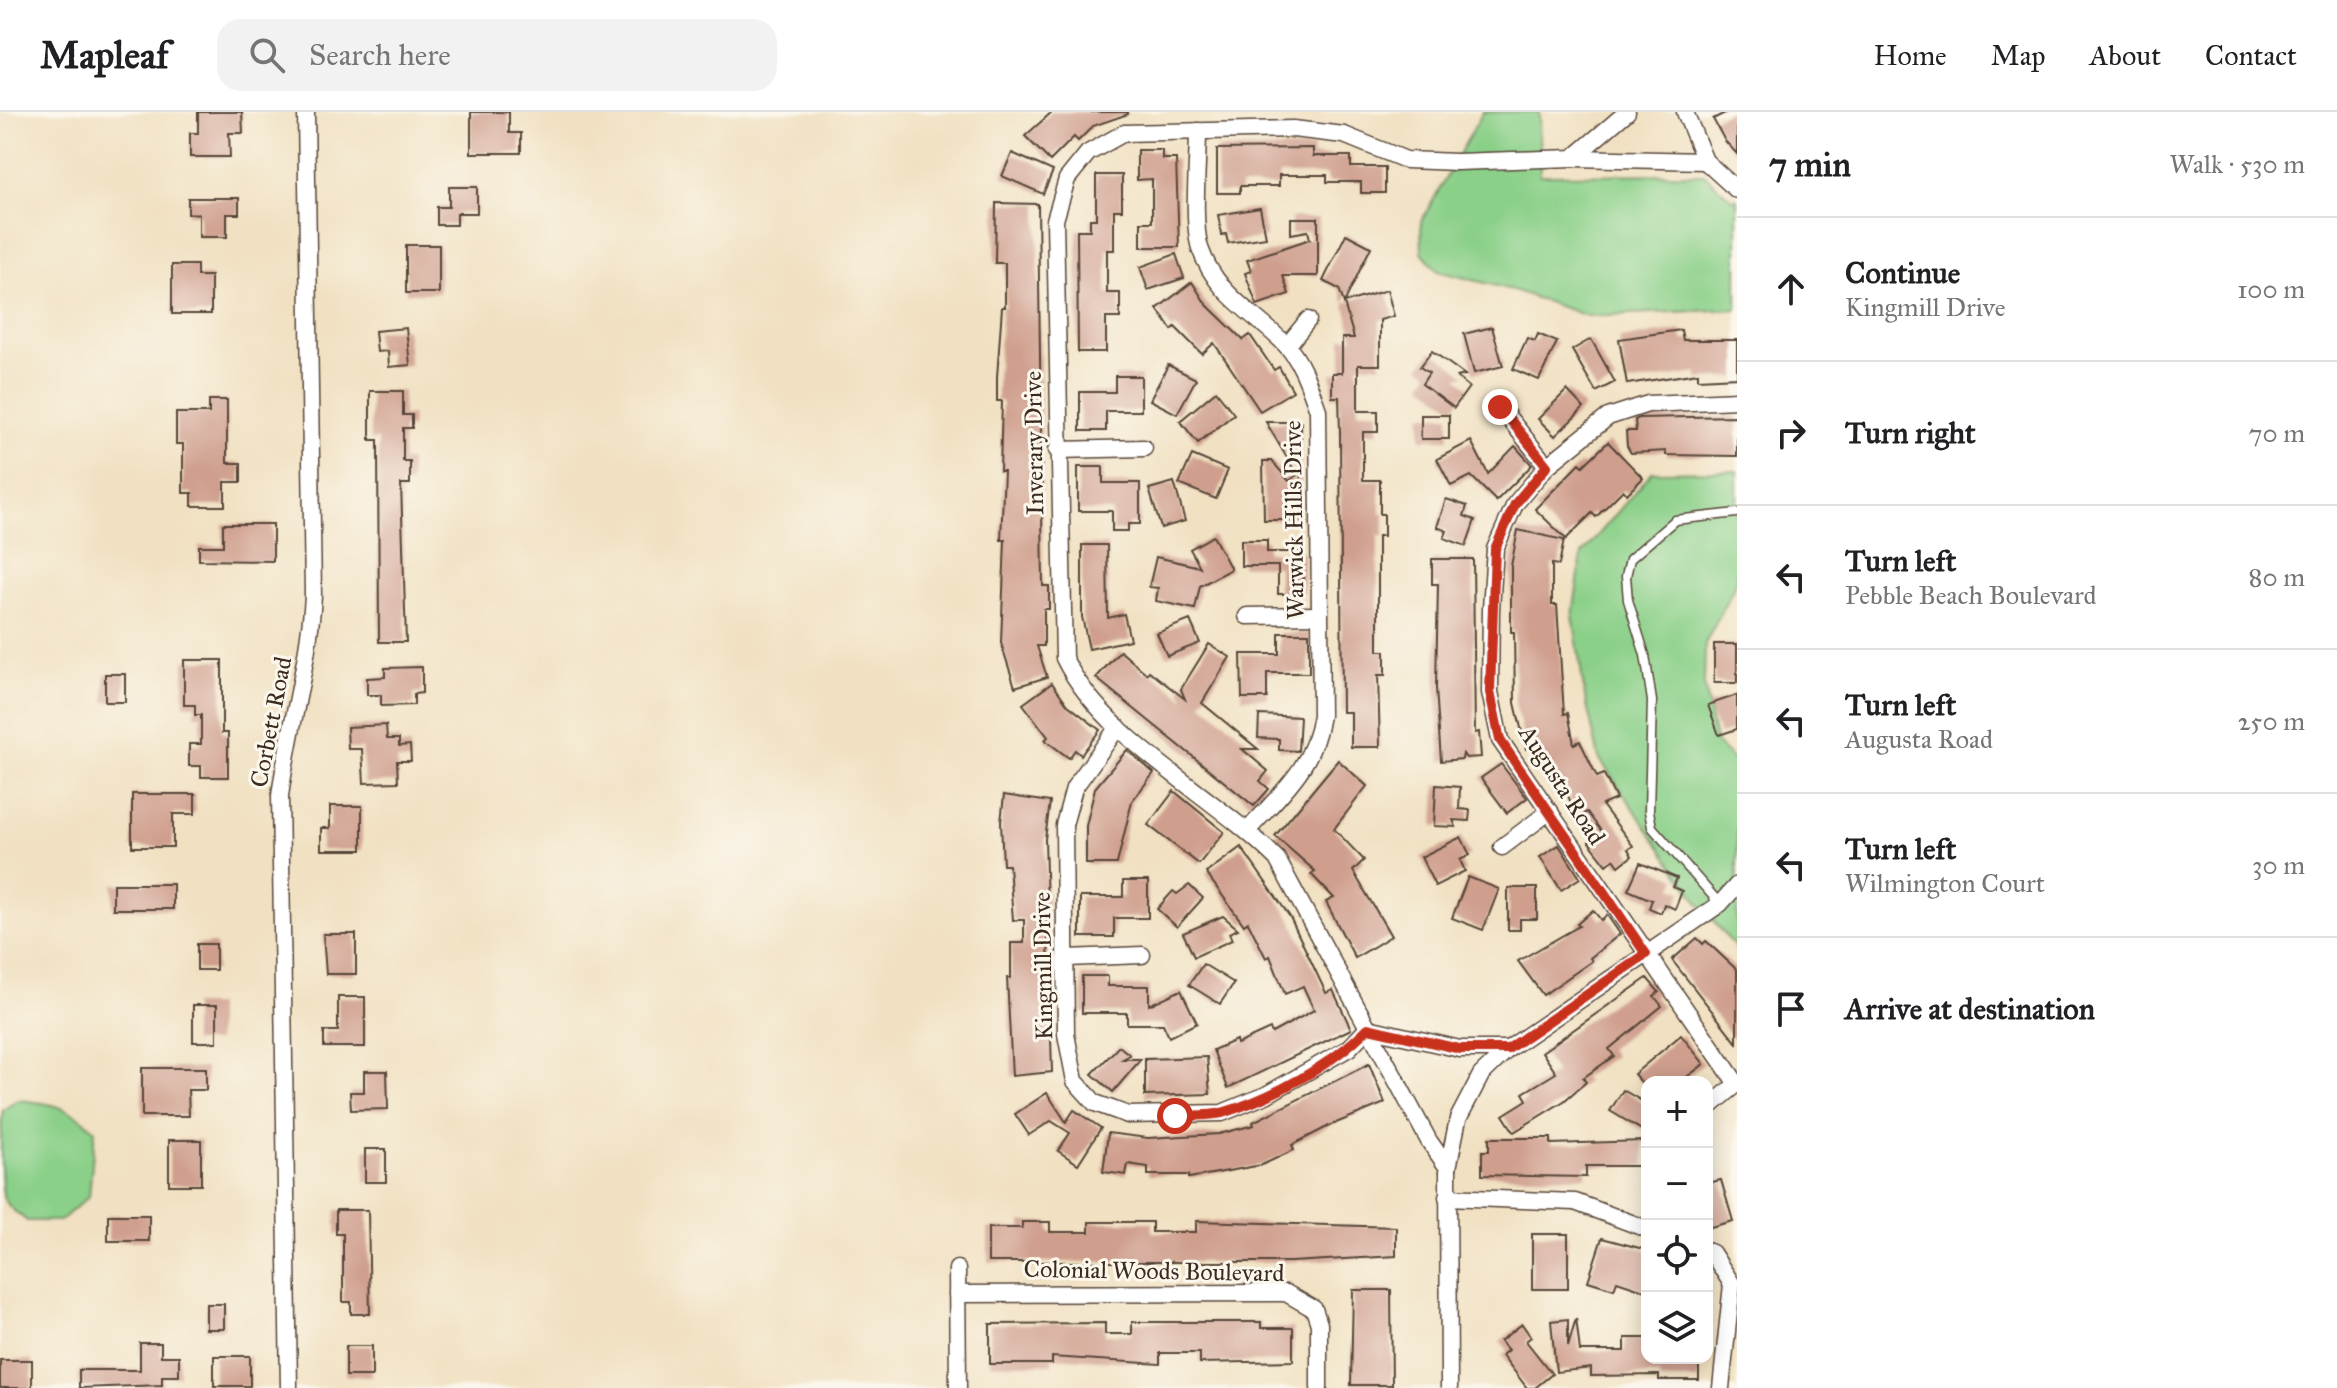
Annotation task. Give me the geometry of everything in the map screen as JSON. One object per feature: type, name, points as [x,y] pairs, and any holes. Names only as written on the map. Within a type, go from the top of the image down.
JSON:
[{"type":"street","name":"Corbett Road","points":[[289,1388],[280,796],[289,729],[310,644],[313,596],[306,112]]},
{"type":"street","points":[[1225,112],[1226,131]]},
{"type":"street","points":[[1573,158],[1627,112]]},
{"type":"street","points":[[1685,112],[1705,161],[1737,190]]},
{"type":"street","name":"Inverary Drive","points":[[1448,1168],[1429,1141],[1277,859],[1248,830],[1118,727],[1078,686],[1064,658],[1057,450],[1055,220],[1067,179],[1088,153],[1124,133],[1293,129],[1344,135],[1406,160],[1457,162],[1573,158],[1705,161]]},
{"type":"street","name":"Warwick Hills Drive","points":[[1198,131],[1199,246],[1217,284],[1241,310],[1287,346],[1307,380],[1318,410],[1321,715],[1317,744],[1300,773],[1248,830]]},
{"type":"street","points":[[1287,346],[1308,320]]},
{"type":"street","name":"Augusta Road","points":[[1737,400],[1648,404],[1608,417],[1547,466],[1515,504],[1495,549],[1490,692],[1500,740],[1737,1084]]},
{"type":"street","points":[[1500,407],[1547,466]]},
{"type":"street","points":[[1057,450],[1144,448]]},
{"type":"street","points":[[1247,616],[1319,615]]},
{"type":"street","name":"Kingmill Drive","points":[[1118,727],[1074,788],[1064,825],[1066,1034],[1075,1081],[1095,1103],[1128,1115],[1222,1113],[1266,1095],[1349,1048],[1368,1028]]},
{"type":"street","points":[[1502,847],[1550,811]]},
{"type":"street","points":[[1449,1388],[1448,1168],[1458,1119],[1481,1075],[1508,1049],[1720,904],[1737,885]]},
{"type":"street","points":[[1067,958],[1142,955]]},
{"type":"street","points":[[1368,1028],[1460,1049],[1508,1049]]},
{"type":"street","points":[[1713,1104],[1737,1084]]},
{"type":"street","points":[[1447,1197],[1575,1202],[1641,1227]]},
{"type":"street","points":[[1713,1255],[1732,1284],[1721,1388]]},
{"type":"street","points":[[957,1269],[958,1388]]},
{"type":"street","name":"Colonial Woods Boulevard","points":[[957,1294],[1286,1293],[1314,1309],[1319,1324],[1319,1388]]},
{"type":"lane","points":[[1720,904],[1652,827],[1649,811],[1651,681],[1628,600],[1626,576],[1630,559],[1675,520],[1737,513]]},
{"type":"green space","points":[[1483,112],[1539,112],[1540,175],[1704,174],[1733,200],[1737,198],[1737,309],[1587,316],[1516,291],[1438,271],[1422,252],[1421,222]]},
{"type":"green space","points":[[1737,471],[1737,581],[1705,644],[1704,685],[1715,741],[1737,764],[1737,950],[1698,902],[1599,758],[1585,697],[1573,615],[1582,554],[1652,472]]},
{"type":"green space","points":[[18,1100],[60,1107],[95,1130],[89,1196],[60,1221],[27,1221],[4,1199],[1,1156],[3,1110]]},
{"type":"building","points":[[198,112],[242,112],[243,133],[229,133],[230,157],[190,157],[190,133],[198,133]]},
{"type":"building","points":[[471,112],[509,112],[509,133],[521,133],[521,153],[471,153]]},
{"type":"building","points":[[1052,112],[1128,114],[1093,126],[1078,141],[1074,137],[1050,161],[1025,136]]},
{"type":"building","points":[[1727,112],[1737,112],[1737,154],[1725,141],[1713,119]]},
{"type":"building","points":[[1313,148],[1313,156],[1351,156],[1351,167],[1385,167],[1385,193],[1361,193],[1361,182],[1327,182],[1327,175],[1279,175],[1279,186],[1240,186],[1240,193],[1217,193],[1217,149]]},
{"type":"building","points":[[1137,150],[1162,150],[1162,159],[1176,159],[1179,247],[1141,247],[1141,222],[1152,222],[1152,179],[1137,180]]},
{"type":"building","points":[[1012,153],[1053,171],[1043,194],[1002,176]]},
{"type":"building","points":[[1096,175],[1122,175],[1122,210],[1114,210],[1114,250],[1107,250],[1107,293],[1120,293],[1120,318],[1106,318],[1106,352],[1078,352],[1077,230],[1090,230],[1090,219],[1096,219]]},
{"type":"building","points":[[449,187],[477,187],[477,213],[457,213],[457,225],[437,225],[437,207],[449,207]]},
{"type":"building","points":[[188,198],[239,198],[239,214],[227,214],[227,237],[199,237],[199,214],[188,214]]},
{"type":"building","points":[[996,203],[1038,204],[1043,586],[1049,586],[1049,609],[1044,609],[1044,646],[1037,646],[1047,677],[1015,687],[1001,643],[1004,471],[1000,471],[1002,401],[997,401],[997,377],[1002,307],[1005,307],[1005,263],[995,263]]},
{"type":"building","points":[[1260,208],[1266,237],[1228,243],[1226,234],[1222,235],[1218,215]]},
{"type":"building","points":[[1291,218],[1318,218],[1318,276],[1283,276],[1289,294],[1257,305],[1245,273],[1251,271],[1247,260],[1310,239],[1308,231],[1291,234]]},
{"type":"building","points":[[1346,234],[1371,247],[1344,303],[1339,289],[1323,281]]},
{"type":"building","points":[[406,245],[439,245],[439,293],[406,293]]},
{"type":"building","points":[[1176,254],[1184,278],[1148,290],[1140,267]]},
{"type":"building","points":[[172,265],[197,265],[197,276],[211,276],[211,314],[172,314]]},
{"type":"building","points":[[1192,282],[1206,304],[1243,340],[1250,335],[1274,370],[1279,367],[1293,391],[1260,411],[1214,343],[1202,354],[1175,327],[1172,330],[1157,309]]},
{"type":"building","points":[[1387,290],[1394,316],[1380,320],[1380,365],[1358,365],[1358,411],[1378,411],[1378,432],[1363,432],[1363,480],[1380,480],[1380,514],[1384,514],[1384,536],[1378,536],[1378,651],[1385,651],[1385,675],[1378,675],[1380,747],[1351,747],[1351,712],[1342,712],[1339,397],[1332,397],[1332,373],[1342,373],[1342,338],[1354,338],[1344,303]]},
{"type":"building","points":[[1492,327],[1503,366],[1474,373],[1464,334]]},
{"type":"building","points":[[406,328],[410,365],[389,367],[388,351],[377,352],[375,331]]},
{"type":"building","points":[[1681,330],[1683,340],[1737,340],[1737,377],[1698,379],[1698,373],[1627,384],[1619,339]]},
{"type":"building","points":[[1538,334],[1557,342],[1539,380],[1513,369],[1527,338],[1535,341]]},
{"type":"building","points":[[1591,339],[1615,382],[1596,392],[1572,350]]},
{"type":"building","points":[[1432,351],[1465,375],[1457,377],[1469,387],[1454,408],[1422,384],[1429,373],[1420,367]]},
{"type":"building","points":[[1168,365],[1196,379],[1177,414],[1150,400]]},
{"type":"building","points":[[1115,376],[1141,376],[1141,411],[1106,411],[1106,431],[1080,431],[1080,392],[1115,392]]},
{"type":"building","points":[[1567,390],[1584,408],[1555,436],[1538,419]]},
{"type":"building","points":[[370,391],[403,391],[403,415],[412,415],[412,428],[403,428],[403,461],[410,461],[410,484],[401,484],[406,642],[379,642],[378,440],[370,440]]},
{"type":"building","points":[[1216,391],[1234,414],[1198,443],[1180,421]]},
{"type":"building","points":[[209,400],[227,400],[227,463],[241,463],[241,482],[225,482],[225,506],[192,506],[192,493],[183,493],[183,444],[176,444],[176,413],[209,413]]},
{"type":"building","points":[[1421,415],[1449,415],[1449,439],[1421,439]]},
{"type":"building","points":[[1737,416],[1737,456],[1666,455],[1666,451],[1631,453],[1627,446],[1626,431],[1636,431],[1635,420],[1639,418]]},
{"type":"building","points":[[1266,422],[1301,422],[1301,520],[1264,520],[1263,461],[1272,461],[1289,481],[1297,475]]},
{"type":"building","points":[[1471,441],[1488,474],[1515,446],[1532,465],[1496,501],[1471,476],[1451,486],[1437,459]]},
{"type":"building","points":[[1608,442],[1643,478],[1627,494],[1623,490],[1596,517],[1592,513],[1566,539],[1535,509],[1580,463],[1583,466]]},
{"type":"building","points":[[1192,455],[1228,470],[1216,499],[1179,484]]},
{"type":"building","points":[[1078,467],[1103,467],[1103,483],[1140,483],[1140,524],[1128,524],[1128,531],[1112,531],[1112,511],[1078,511]]},
{"type":"building","points":[[1174,482],[1185,521],[1161,528],[1149,489]]},
{"type":"building","points":[[1446,499],[1467,506],[1464,516],[1475,520],[1466,546],[1444,538],[1447,531],[1437,527]]},
{"type":"building","points":[[223,524],[273,524],[273,561],[199,560],[199,546],[223,546]]},
{"type":"building","points":[[1518,530],[1564,540],[1559,565],[1552,564],[1552,605],[1557,605],[1564,714],[1568,713],[1574,744],[1580,741],[1597,777],[1604,774],[1616,799],[1602,805],[1633,846],[1628,849],[1632,856],[1619,866],[1614,859],[1607,865],[1589,842],[1602,832],[1587,812],[1577,817],[1563,784],[1555,787],[1535,747],[1526,749],[1515,703],[1514,632],[1511,632],[1511,566]]},
{"type":"building","points":[[1213,536],[1231,569],[1200,586],[1195,609],[1156,601],[1158,588],[1149,587],[1156,557],[1200,567],[1190,549]]},
{"type":"building","points":[[1241,540],[1267,540],[1267,552],[1303,552],[1303,594],[1278,594],[1278,566],[1241,566]]},
{"type":"building","points":[[1082,545],[1107,545],[1108,618],[1124,614],[1130,640],[1089,649],[1082,617]]},
{"type":"building","points":[[1432,559],[1473,559],[1475,733],[1479,732],[1481,757],[1466,758],[1463,754],[1462,759],[1441,761],[1436,688],[1438,584],[1432,584]]},
{"type":"building","points":[[1190,620],[1200,643],[1167,656],[1157,633]]},
{"type":"building","points":[[1279,633],[1309,633],[1309,673],[1267,673],[1267,698],[1242,698],[1241,654],[1279,654]]},
{"type":"building","points":[[1209,644],[1230,657],[1202,703],[1258,749],[1242,749],[1268,771],[1260,781],[1269,789],[1254,806],[1096,678],[1120,651],[1147,674],[1149,671],[1185,699],[1181,689]]},
{"type":"building","points":[[1714,644],[1737,644],[1737,683],[1714,683]]},
{"type":"building","points":[[184,660],[222,660],[222,733],[228,733],[228,777],[201,777],[201,766],[189,766],[189,744],[201,744],[201,715],[195,715],[195,705],[184,705]]},
{"type":"building","points":[[422,667],[422,693],[414,694],[414,705],[381,706],[381,695],[367,695],[367,678],[385,677],[385,668]]},
{"type":"building","points":[[105,674],[125,674],[125,702],[105,702]]},
{"type":"building","points":[[1052,683],[1068,705],[1100,730],[1081,755],[1075,750],[1069,758],[1045,740],[1048,737],[1023,704]]},
{"type":"building","points":[[1737,695],[1737,729],[1719,735],[1708,705]]},
{"type":"building","points":[[1259,715],[1300,717],[1298,751],[1279,750],[1279,739],[1258,738]]},
{"type":"building","points":[[386,725],[387,739],[399,739],[399,746],[410,745],[411,761],[397,761],[398,782],[364,783],[362,749],[348,749],[347,727]]},
{"type":"building","points":[[1127,750],[1154,773],[1132,801],[1117,864],[1086,864],[1086,826],[1095,788]]},
{"type":"building","points":[[1338,760],[1367,786],[1334,829],[1364,860],[1353,871],[1391,936],[1355,958],[1326,902],[1334,898],[1311,874],[1315,871],[1275,836]]},
{"type":"building","points":[[1501,764],[1527,798],[1507,813],[1481,778]]},
{"type":"building","points":[[1436,785],[1460,787],[1459,809],[1470,810],[1469,821],[1453,820],[1456,827],[1434,826]]},
{"type":"building","points":[[1174,791],[1224,832],[1199,864],[1148,825]]},
{"type":"building","points":[[132,794],[195,794],[195,814],[173,814],[173,847],[132,847]]},
{"type":"building","points":[[1004,795],[1050,802],[1045,839],[1052,1072],[1012,1076],[1007,978],[1011,978],[1011,943],[1024,943],[1024,920],[1013,920],[1009,865],[1003,865],[1001,822]]},
{"type":"building","points":[[330,806],[362,806],[362,850],[321,850],[321,828],[330,828]]},
{"type":"building","points":[[1461,837],[1470,855],[1460,860],[1465,871],[1435,886],[1421,857]]},
{"type":"building","points":[[1559,845],[1580,878],[1561,890],[1540,857]]},
{"type":"building","points":[[1241,847],[1290,917],[1326,993],[1333,990],[1351,1029],[1228,1088],[1213,1050],[1236,1040],[1237,1044],[1270,1029],[1272,1033],[1314,1010],[1303,986],[1285,994],[1270,956],[1266,958],[1248,922],[1244,925],[1206,873]]},
{"type":"building","points":[[1640,863],[1677,878],[1673,887],[1682,891],[1675,909],[1664,904],[1661,913],[1649,908],[1652,900],[1628,890]]},
{"type":"building","points":[[1468,877],[1499,889],[1483,930],[1452,918]]},
{"type":"building","points":[[1123,881],[1148,881],[1148,918],[1114,918],[1114,937],[1080,937],[1080,897],[1123,897]]},
{"type":"building","points":[[113,884],[173,884],[173,909],[113,909]]},
{"type":"building","points":[[1189,885],[1203,898],[1177,927],[1157,909],[1173,891],[1177,894]]},
{"type":"building","points":[[1508,888],[1537,888],[1537,919],[1520,919],[1520,930],[1508,930]]},
{"type":"building","points":[[1593,910],[1601,920],[1607,915],[1620,934],[1590,958],[1592,961],[1543,995],[1518,961],[1579,926],[1577,924]]},
{"type":"building","points":[[1223,916],[1238,929],[1229,933],[1232,940],[1194,957],[1183,933]]},
{"type":"building","points":[[323,934],[356,934],[356,974],[326,974]]},
{"type":"building","points":[[1697,938],[1703,944],[1706,941],[1737,970],[1737,1043],[1672,960]]},
{"type":"building","points":[[197,944],[216,944],[216,970],[197,970]]},
{"type":"building","points":[[1203,964],[1234,983],[1220,1004],[1189,985]]},
{"type":"building","points":[[1082,976],[1108,976],[1108,986],[1149,986],[1149,1005],[1181,990],[1197,1023],[1169,1037],[1163,1024],[1127,1024],[1127,1013],[1082,1013]]},
{"type":"building","points":[[1647,978],[1659,992],[1654,996],[1662,1006],[1609,1049],[1614,1056],[1583,1078],[1586,1082],[1564,1101],[1514,1132],[1503,1115],[1527,1100],[1523,1093],[1556,1073],[1542,1052]]},
{"type":"building","points":[[338,997],[365,997],[365,1047],[324,1047],[324,1031],[338,1031]]},
{"type":"building","points":[[193,1005],[217,1005],[217,1042],[193,1042]]},
{"type":"building","points":[[1681,1035],[1704,1064],[1688,1076],[1641,1076],[1641,1082],[1634,1074]]},
{"type":"building","points":[[1119,1046],[1130,1055],[1123,1059],[1141,1059],[1113,1092],[1092,1074]]},
{"type":"building","points":[[1207,1057],[1210,1094],[1145,1096],[1145,1059]]},
{"type":"building","points":[[1369,1064],[1385,1103],[1331,1125],[1292,1145],[1294,1150],[1262,1165],[1189,1178],[1189,1175],[1148,1175],[1148,1167],[1128,1164],[1126,1175],[1103,1172],[1108,1133],[1148,1138],[1219,1134],[1254,1125],[1253,1122]]},
{"type":"building","points":[[142,1068],[206,1068],[206,1090],[188,1090],[189,1116],[142,1116]]},
{"type":"building","points":[[364,1071],[387,1071],[388,1109],[351,1110],[350,1092],[364,1092]]},
{"type":"building","points":[[1623,1090],[1641,1100],[1641,1129],[1610,1111]]},
{"type":"building","points":[[1047,1093],[1066,1122],[1074,1110],[1101,1128],[1078,1164],[1058,1151],[1070,1133],[1051,1121],[1029,1135],[1015,1114]]},
{"type":"building","points":[[1489,1138],[1551,1138],[1551,1144],[1641,1141],[1641,1166],[1586,1166],[1586,1177],[1482,1175],[1482,1151],[1489,1151]]},
{"type":"building","points":[[169,1140],[201,1140],[201,1185],[169,1185]]},
{"type":"building","points":[[365,1149],[386,1149],[386,1182],[365,1182]]},
{"type":"building","points":[[1721,1180],[1733,1221],[1713,1226],[1713,1220],[1713,1182]]},
{"type":"building","points":[[336,1210],[368,1210],[370,1314],[351,1314],[351,1302],[343,1302],[343,1234],[336,1234]]},
{"type":"building","points":[[108,1215],[149,1215],[149,1241],[108,1241]]},
{"type":"building","points":[[1196,1221],[1396,1227],[1396,1256],[1291,1262],[988,1262],[988,1228],[1022,1228],[1022,1222],[1050,1222],[1050,1232],[1089,1232],[1089,1222],[1152,1222],[1152,1232],[1196,1232]]},
{"type":"building","points":[[1532,1234],[1568,1234],[1568,1289],[1532,1289]]},
{"type":"building","points":[[1602,1238],[1641,1248],[1641,1289],[1617,1281],[1614,1289],[1588,1281]]},
{"type":"building","points":[[1353,1290],[1391,1290],[1392,1385],[1351,1385]]},
{"type":"building","points":[[206,1304],[224,1304],[224,1329],[206,1329]]},
{"type":"building","points":[[1576,1318],[1580,1351],[1625,1351],[1625,1338],[1641,1338],[1641,1364],[1699,1364],[1699,1380],[1659,1380],[1659,1375],[1591,1376],[1591,1368],[1556,1372],[1551,1321],[1568,1319],[1568,1346]]},
{"type":"building","points":[[1132,1322],[1261,1322],[1261,1328],[1293,1328],[1293,1361],[1200,1363],[1200,1353],[1160,1353],[1160,1364],[1052,1357],[1052,1364],[990,1364],[990,1324],[1105,1323],[1105,1334],[1132,1334]]},
{"type":"building","points":[[1522,1324],[1531,1337],[1526,1341],[1552,1374],[1535,1388],[1527,1388],[1502,1355],[1508,1350],[1500,1341]]},
{"type":"building","points":[[140,1343],[161,1343],[161,1356],[179,1356],[179,1376],[162,1376],[162,1385],[79,1388],[79,1370],[140,1370]]},
{"type":"building","points":[[346,1346],[372,1346],[372,1376],[346,1376]]},
{"type":"building","points":[[214,1356],[250,1356],[250,1386],[214,1386]]},
{"type":"building","points":[[0,1360],[32,1360],[32,1388],[0,1388]]},
{"type":"route","points":[[1175,1116],[1222,1113],[1266,1095],[1349,1048],[1368,1028],[1460,1049],[1508,1049],[1646,954],[1500,740],[1490,692],[1495,549],[1515,504],[1547,466],[1500,407]]}]
